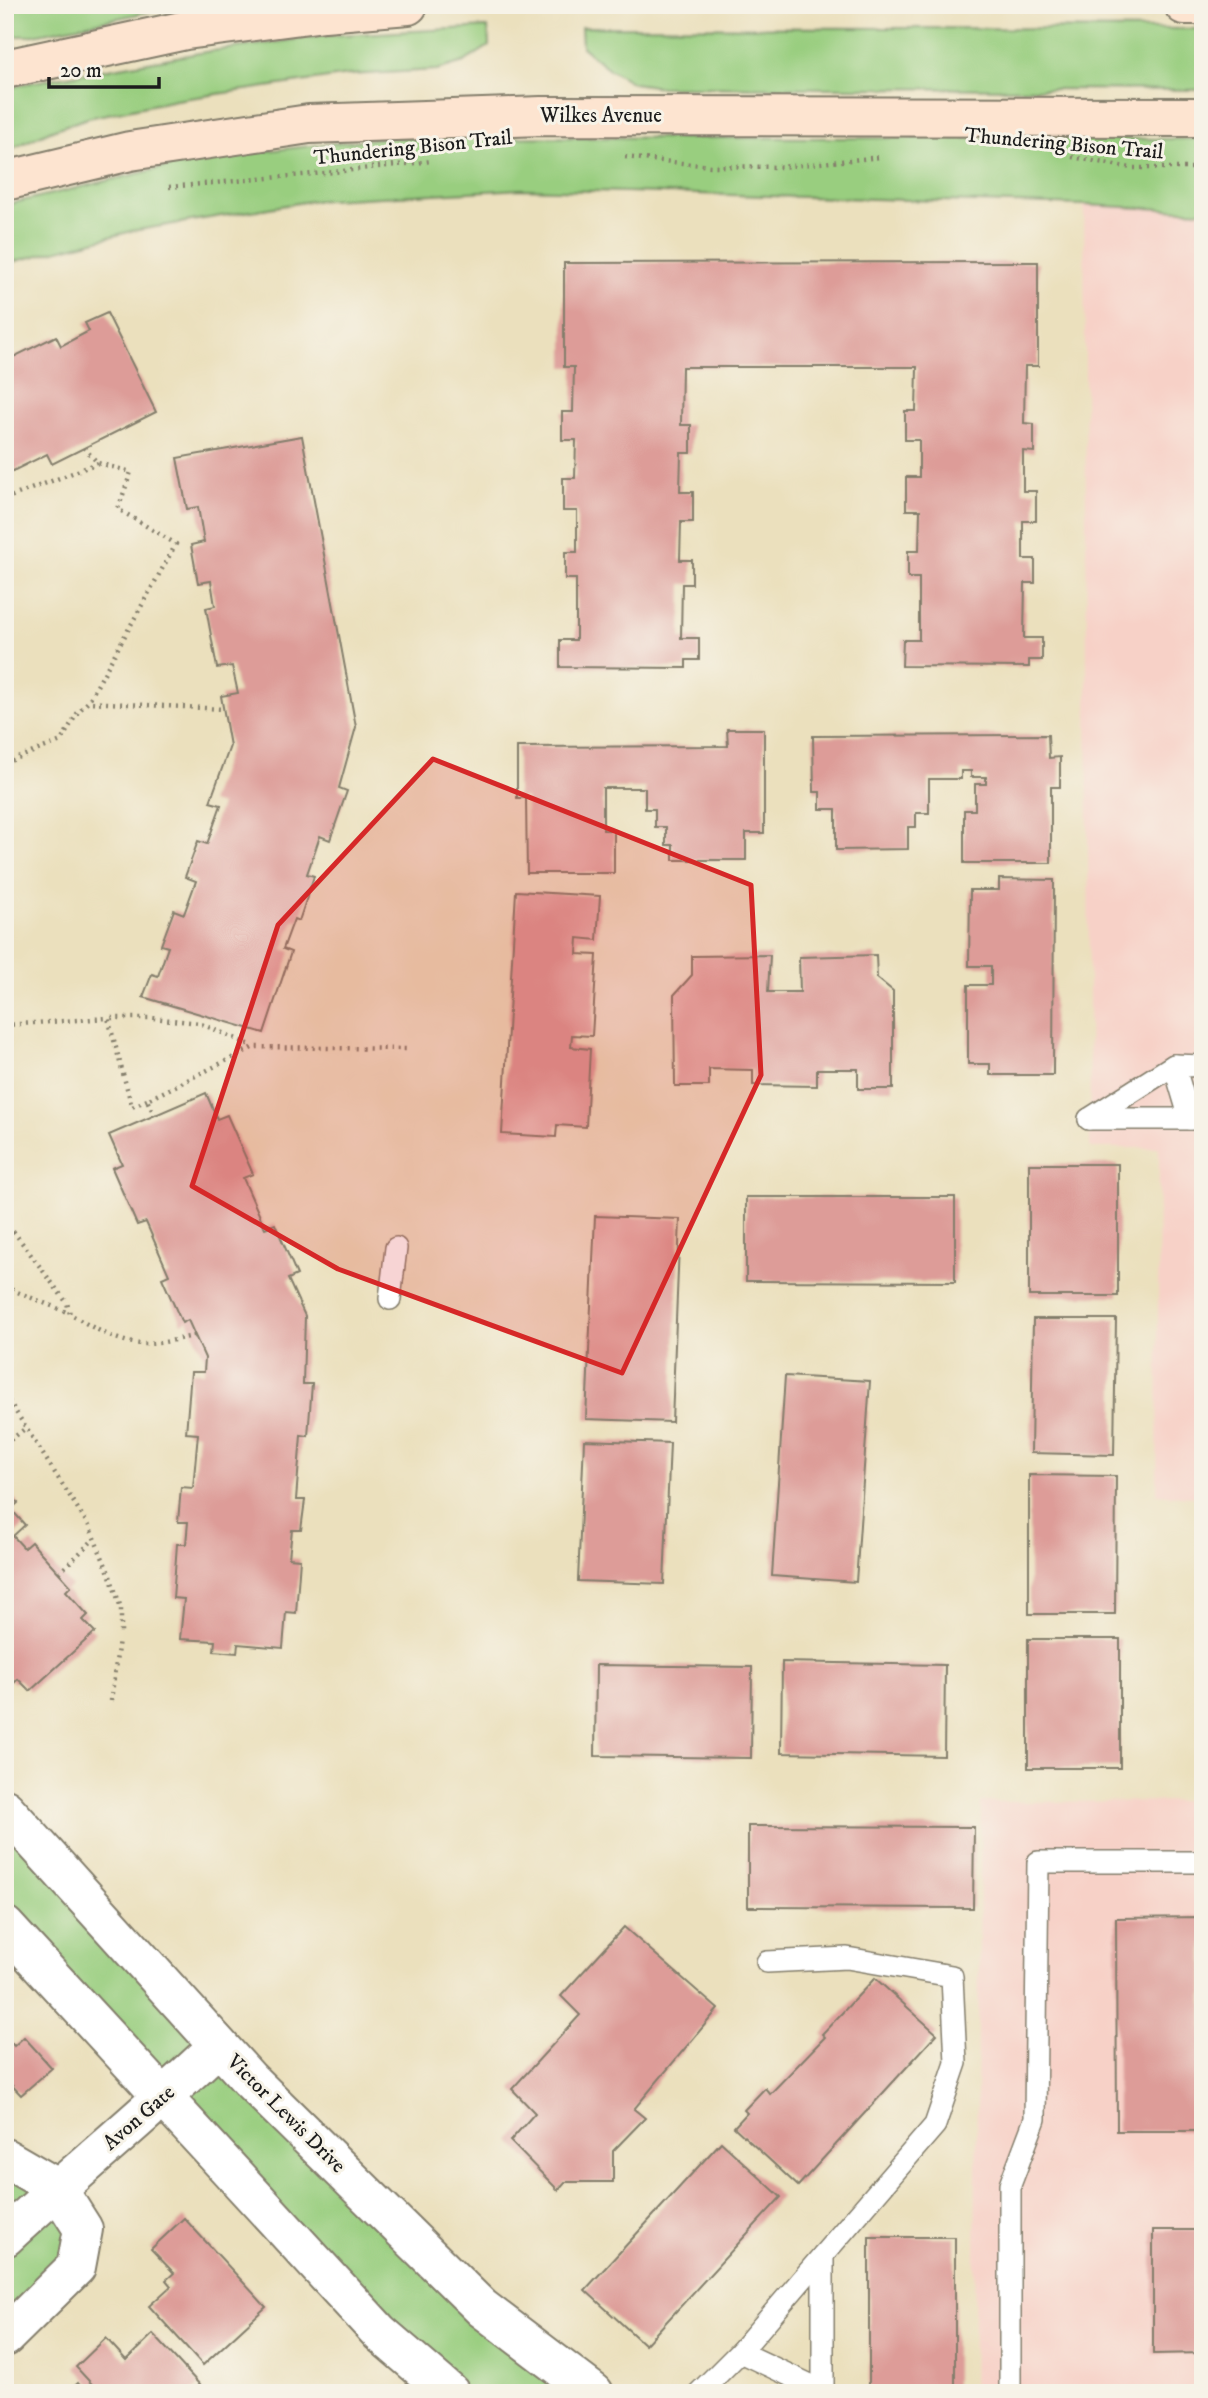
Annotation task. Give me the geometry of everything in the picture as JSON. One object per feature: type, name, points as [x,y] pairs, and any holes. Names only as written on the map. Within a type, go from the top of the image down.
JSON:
[{"type":"main road","points":[[5,69],[186,30],[324,12],[408,5]]},
{"type":"main road","points":[[1184,5],[1203,5]]},
{"type":"main road","name":"Wilkes Avenue","points":[[5,181],[130,151],[309,124],[541,116],[1203,117]]},
{"type":"street","name":"Victor Lewis Drive","points":[[5,1809],[218,2046],[482,2308],[594,2393]]},
{"type":"street","points":[[5,1926],[380,2333],[450,2393]]},
{"type":"street","name":"Avon Gate","points":[[5,2237],[57,2188],[163,2099],[218,2046]]},
{"type":"street","points":[[5,2158],[57,2188],[83,2229],[76,2267],[5,2337]]},
{"type":"lane","points":[[1174,1065],[1196,1119],[1089,1119],[1174,1065],[1203,1066]]},
{"type":"lane","points":[[390,1298],[396,1248]]},
{"type":"lane","points":[[1010,2393],[1010,2185],[1035,2119],[1038,1862],[1203,1862]]},
{"type":"lane","points":[[699,2393],[740,2352],[935,2125],[957,2063],[952,1976],[847,1958],[767,1962]]},
{"type":"lane","points":[[740,2352],[823,2392],[823,2255]]},
{"type":"path","points":[[621,156],[710,166],[781,167],[886,157]]},
{"type":"path","name":"Thundering Bison Trail","points":[[1064,156],[1131,168],[1203,168]]},
{"type":"path","name":"Thundering Bison Trail","points":[[167,187],[326,173],[441,159]]},
{"type":"path","points":[[5,763],[61,741],[78,712],[88,702],[176,544],[118,509],[131,472],[98,463],[84,448]]},
{"type":"path","points":[[5,499],[98,463]]},
{"type":"path","points":[[88,702],[223,709]]},
{"type":"path","points":[[107,1018],[132,1107],[254,1047]]},
{"type":"path","points":[[5,1025],[107,1018],[152,1018],[199,1023],[254,1047],[408,1049]]},
{"type":"path","points":[[147,1100],[155,1116]]},
{"type":"path","points":[[5,1220],[55,1285],[67,1303],[70,1314]]},
{"type":"path","points":[[5,1287],[129,1342],[146,1344],[195,1336]]},
{"type":"path","points":[[5,1395],[89,1526],[109,1573],[121,1608],[120,1637],[111,1701]]},
{"type":"path","points":[[5,1444],[26,1428]]},
{"type":"path","points":[[59,1573],[93,1540]]},
{"type":"highlighted area","points":[[433,759],[751,885],[761,1075],[622,1373],[338,1269],[192,1186],[278,925]]},
{"type":"shaded area","points":[[1084,205],[1203,211],[1203,1498],[1157,1494],[1159,1148],[1090,1148]]},
{"type":"shaded area","points":[[1203,1801],[1203,2393],[973,2393],[981,1802]]},
{"type":"green space","points":[[5,5],[183,5],[29,36],[16,36],[5,33]]},
{"type":"green space","points":[[488,27],[489,46],[464,62],[437,70],[349,75],[176,100],[88,118],[52,130],[5,152],[5,90],[23,84],[205,52],[322,36]]},
{"type":"green space","points":[[581,27],[1203,29],[1203,90],[661,87],[633,83],[609,69],[582,47]]},
{"type":"green space","points":[[389,137],[1203,139],[1203,211],[1084,205],[522,189],[310,201],[132,231],[5,264],[5,205],[204,158]]},
{"type":"green space","points":[[5,1809],[175,1998],[594,2393],[450,2393],[5,1926]]},
{"type":"green space","points":[[5,2158],[83,2229],[5,2337]]},
{"type":"building","points":[[1038,262],[1038,366],[1025,366],[1024,423],[1034,424],[1034,452],[1023,451],[1023,491],[1036,491],[1036,521],[1023,521],[1023,559],[1035,559],[1035,583],[1025,583],[1024,638],[1042,638],[1042,660],[1029,660],[1029,667],[902,666],[903,640],[919,640],[919,578],[908,578],[908,551],[919,551],[920,510],[906,510],[906,477],[919,477],[919,440],[905,440],[905,411],[916,411],[917,367],[682,367],[681,425],[691,425],[691,453],[681,453],[680,492],[693,492],[693,522],[681,522],[680,560],[692,560],[692,584],[682,584],[681,638],[699,638],[699,660],[686,660],[686,668],[560,667],[560,640],[576,640],[576,579],[565,579],[565,552],[577,552],[577,511],[563,511],[563,478],[575,478],[576,440],[562,440],[562,412],[573,412],[574,367],[564,367],[564,263]]},
{"type":"building","points":[[107,313],[156,412],[52,464],[47,454],[5,475],[5,361],[56,336],[61,346],[89,331],[85,323]]},
{"type":"building","points":[[302,436],[356,727],[339,788],[347,791],[330,840],[320,836],[307,874],[314,876],[299,921],[294,919],[283,949],[291,952],[264,1033],[143,997],[152,974],[158,976],[168,947],[161,945],[174,910],[184,914],[196,881],[185,877],[198,841],[207,844],[221,805],[210,802],[230,746],[221,696],[238,693],[232,666],[217,668],[206,608],[215,606],[211,581],[198,583],[191,545],[204,542],[198,507],[187,509],[177,458]]},
{"type":"building","points":[[727,729],[764,729],[764,833],[746,833],[746,860],[673,860],[673,845],[666,845],[666,827],[655,827],[655,809],[645,809],[645,788],[603,788],[603,830],[614,830],[614,873],[527,873],[526,798],[517,798],[517,747],[728,746]]},
{"type":"building","points":[[1048,735],[1049,758],[1060,757],[1060,787],[1051,787],[1051,863],[964,863],[964,810],[975,810],[975,784],[986,784],[986,777],[971,777],[971,771],[961,771],[961,779],[929,779],[929,813],[916,813],[916,827],[908,827],[908,849],[836,850],[836,809],[820,809],[820,792],[814,792],[813,736]]},
{"type":"building","points":[[999,879],[1054,880],[1053,1075],[990,1075],[990,1064],[968,1064],[968,985],[991,985],[991,966],[969,966],[970,890],[999,890]]},
{"type":"building","points":[[516,891],[600,896],[597,940],[578,938],[577,954],[597,955],[592,1036],[572,1035],[571,1047],[590,1049],[586,1127],[557,1125],[556,1137],[502,1134]]},
{"type":"building","points":[[770,955],[768,992],[800,992],[799,957],[876,955],[877,978],[893,991],[893,1089],[858,1089],[858,1069],[817,1069],[817,1086],[753,1085],[753,1070],[709,1069],[709,1086],[675,1086],[674,995],[692,975],[692,956]]},
{"type":"building","points":[[206,1093],[217,1119],[227,1115],[253,1174],[243,1178],[265,1228],[275,1224],[297,1275],[288,1279],[305,1316],[303,1384],[312,1384],[308,1436],[301,1435],[296,1500],[305,1500],[301,1530],[292,1530],[289,1558],[300,1559],[296,1613],[286,1612],[283,1648],[238,1644],[237,1653],[214,1651],[215,1641],[180,1639],[184,1599],[173,1598],[177,1544],[186,1544],[188,1522],[178,1522],[181,1487],[193,1488],[198,1434],[186,1433],[191,1372],[204,1372],[205,1358],[188,1320],[182,1323],[162,1278],[169,1275],[146,1222],[137,1225],[112,1168],[122,1164],[109,1135]]},
{"type":"building","points":[[1029,1164],[1118,1164],[1118,1296],[1029,1296]]},
{"type":"building","points":[[746,1197],[955,1197],[955,1282],[746,1281]]},
{"type":"building","points":[[595,1216],[680,1219],[672,1422],[586,1419]]},
{"type":"building","points":[[1033,1319],[1116,1319],[1114,1455],[1031,1453]]},
{"type":"building","points":[[785,1376],[870,1381],[856,1582],[772,1576]]},
{"type":"building","points":[[584,1440],[670,1443],[664,1584],[578,1581]]},
{"type":"building","points":[[1029,1475],[1116,1476],[1115,1614],[1029,1614]]},
{"type":"building","points":[[5,1488],[18,1503],[11,1509],[25,1525],[13,1536],[24,1548],[31,1542],[71,1586],[66,1591],[88,1615],[83,1620],[95,1632],[30,1691],[18,1679],[14,1683],[5,1673]]},
{"type":"building","points":[[1028,1639],[1120,1639],[1120,1768],[1028,1768]]},
{"type":"building","points":[[782,1662],[945,1665],[944,1756],[781,1753]]},
{"type":"building","points":[[596,1665],[752,1667],[751,1758],[595,1756]]},
{"type":"building","points":[[748,1826],[974,1827],[973,1908],[748,1907]]},
{"type":"building","points":[[1203,1917],[1203,2131],[1117,2131],[1116,1918]]},
{"type":"building","points":[[624,1927],[718,2009],[634,2109],[645,2118],[613,2151],[613,2182],[565,2182],[558,2190],[510,2141],[535,2113],[512,2089],[580,2015],[561,1996]]},
{"type":"building","points":[[875,1978],[937,2034],[798,2186],[734,2127],[747,2113],[744,2110],[765,2088],[770,2094],[825,2037],[822,2034]]},
{"type":"building","points":[[5,2036],[14,2046],[24,2037],[52,2068],[21,2095],[5,2078]]},
{"type":"building","points":[[721,2142],[781,2197],[645,2345],[585,2290]]},
{"type":"building","points":[[184,2218],[266,2307],[203,2365],[149,2306],[171,2286],[166,2280],[174,2273],[151,2249]]},
{"type":"building","points":[[1153,2230],[1203,2230],[1203,2353],[1153,2354]]},
{"type":"building","points":[[869,2237],[955,2237],[955,2393],[869,2393]]},
{"type":"building","points":[[153,2334],[200,2385],[191,2393],[100,2393],[76,2367],[106,2338],[126,2360]]},
{"type":"building","points":[[78,2383],[86,2393],[67,2393]]}]
